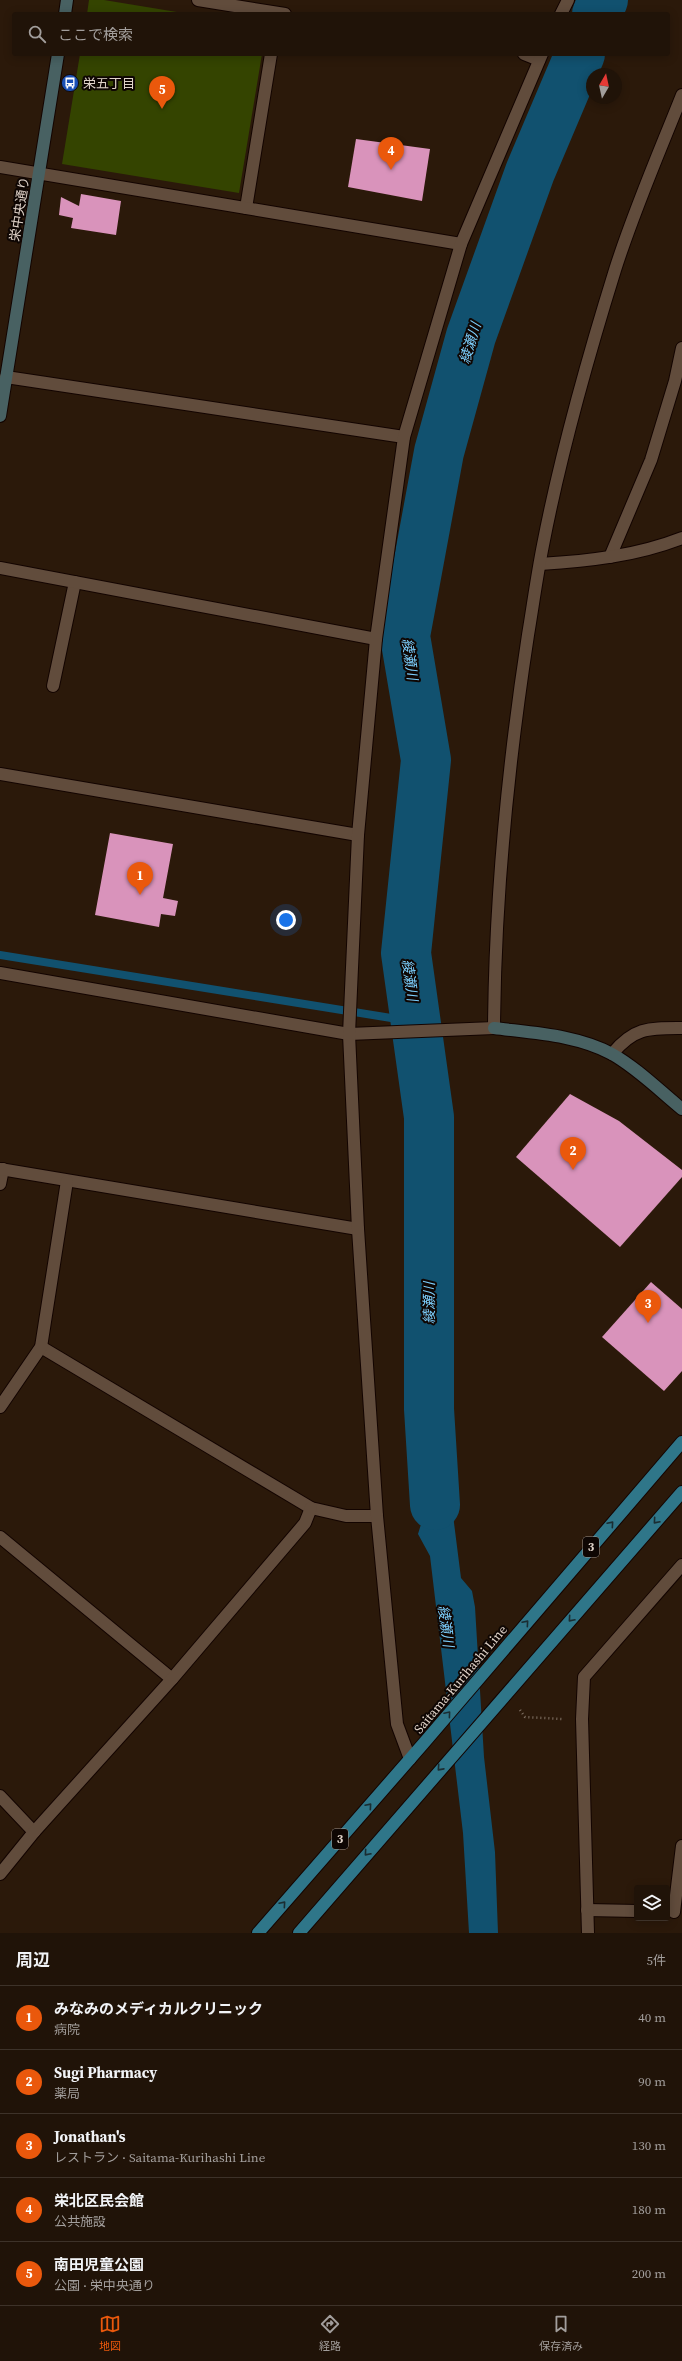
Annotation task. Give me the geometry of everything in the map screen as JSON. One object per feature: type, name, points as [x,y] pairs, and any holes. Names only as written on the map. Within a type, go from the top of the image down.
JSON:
[{"type":"main road","name":"Saitama-Kurihashi Line","points":[[258,1933],[423,1744],[500,1652],[682,1442]]},
{"type":"main road","name":"3","points":[[299,1933],[429,1781],[682,1492]]},
{"type":"street","points":[[65,12],[67,0]]},
{"type":"street","points":[[198,0],[268,12]]},
{"type":"street","points":[[562,12],[568,0]]},
{"type":"street","name":"栄中央通り","points":[[0,416],[58,56]]},
{"type":"street","points":[[246,208],[271,56]]},
{"type":"street","points":[[410,1759],[398,1724],[377,1516],[358,1229],[349,1034],[358,835],[376,639],[404,437],[460,244],[540,57]]},
{"type":"street","points":[[494,1028],[494,990],[506,806],[515,724],[540,564],[576,407],[616,268],[647,182],[682,95]]},
{"type":"street","points":[[0,167],[460,244]]},
{"type":"street","points":[[610,557],[651,460],[675,381],[682,348]]},
{"type":"street","points":[[6,377],[404,437]]},
{"type":"street","points":[[540,564],[595,560],[660,547],[682,538]]},
{"type":"street","points":[[0,568],[376,639]]},
{"type":"street","points":[[53,686],[75,582]]},
{"type":"street","points":[[0,774],[358,835]]},
{"type":"street","points":[[0,972],[349,1034],[461,1031],[494,1028],[537,1033],[576,1040],[612,1054],[682,1109]]},
{"type":"street","points":[[612,1054],[622,1041],[649,1028],[682,1028]]},
{"type":"street","points":[[0,1184],[2,1169],[358,1229]]},
{"type":"street","points":[[0,1407],[40,1347],[67,1181]]},
{"type":"street","points":[[40,1347],[311,1508],[346,1516],[377,1516]]},
{"type":"street","points":[[0,1874],[34,1832],[172,1679],[305,1523],[311,1508]]},
{"type":"street","points":[[0,1537],[172,1679]]},
{"type":"street","points":[[588,1933],[582,1719],[584,1678],[682,1565]]},
{"type":"street","points":[[0,1796],[34,1832]]},
{"type":"street","points":[[674,1912],[682,1846]]},
{"type":"street","points":[[587,1910],[634,1911]]},
{"type":"path","points":[[519,1708],[525,1717],[569,1719]]},
{"type":"green space","points":[[89,0],[104,0],[177,12],[87,12]]},
{"type":"green space","points":[[80,56],[262,56],[239,193],[62,164]]},
{"type":"water","points":[[451,1431],[453,1515],[461,1578],[472,1591],[475,1607],[484,1757],[495,1852],[498,1933],[469,1933],[463,1833],[430,1556],[418,1534],[426,1508],[423,1439]]},
{"type":"building","points":[[356,139],[430,149],[422,201],[348,187]]},
{"type":"building","points":[[81,194],[121,201],[116,235],[71,228],[73,218],[59,215],[61,197],[79,206]]},
{"type":"building","points":[[110,833],[173,844],[163,898],[178,901],[175,916],[161,914],[159,927],[95,915]]},
{"type":"building","points":[[570,1094],[619,1121],[682,1170],[682,1177],[620,1247],[516,1157]]},
{"type":"building","points":[[651,1282],[682,1309],[682,1371],[664,1391],[602,1337]]},
{"type":"waterway","name":"綾瀬川","points":[[598,12],[603,0]]},
{"type":"waterway","name":"綾瀬川","points":[[435,1505],[429,1409],[429,1117],[406,953],[426,760],[405,636],[439,452],[471,336],[530,172],[579,56]]},
{"type":"waterway","points":[[0,955],[416,1022]]},
{"type":"place","name":"栄五丁目","points":[[70,83]]},
{"type":"place","name":"南田児童公園","points":[[162,109]]},
{"type":"place","name":"栄北区民会館","points":[[391,170]]},
{"type":"place","name":"みなみのメディカルクリニック","points":[[140,895]]},
{"type":"place","name":"Sugi Pharmacy","points":[[573,1170]]},
{"type":"place","name":"Jonathan's","points":[[648,1323]]}]
